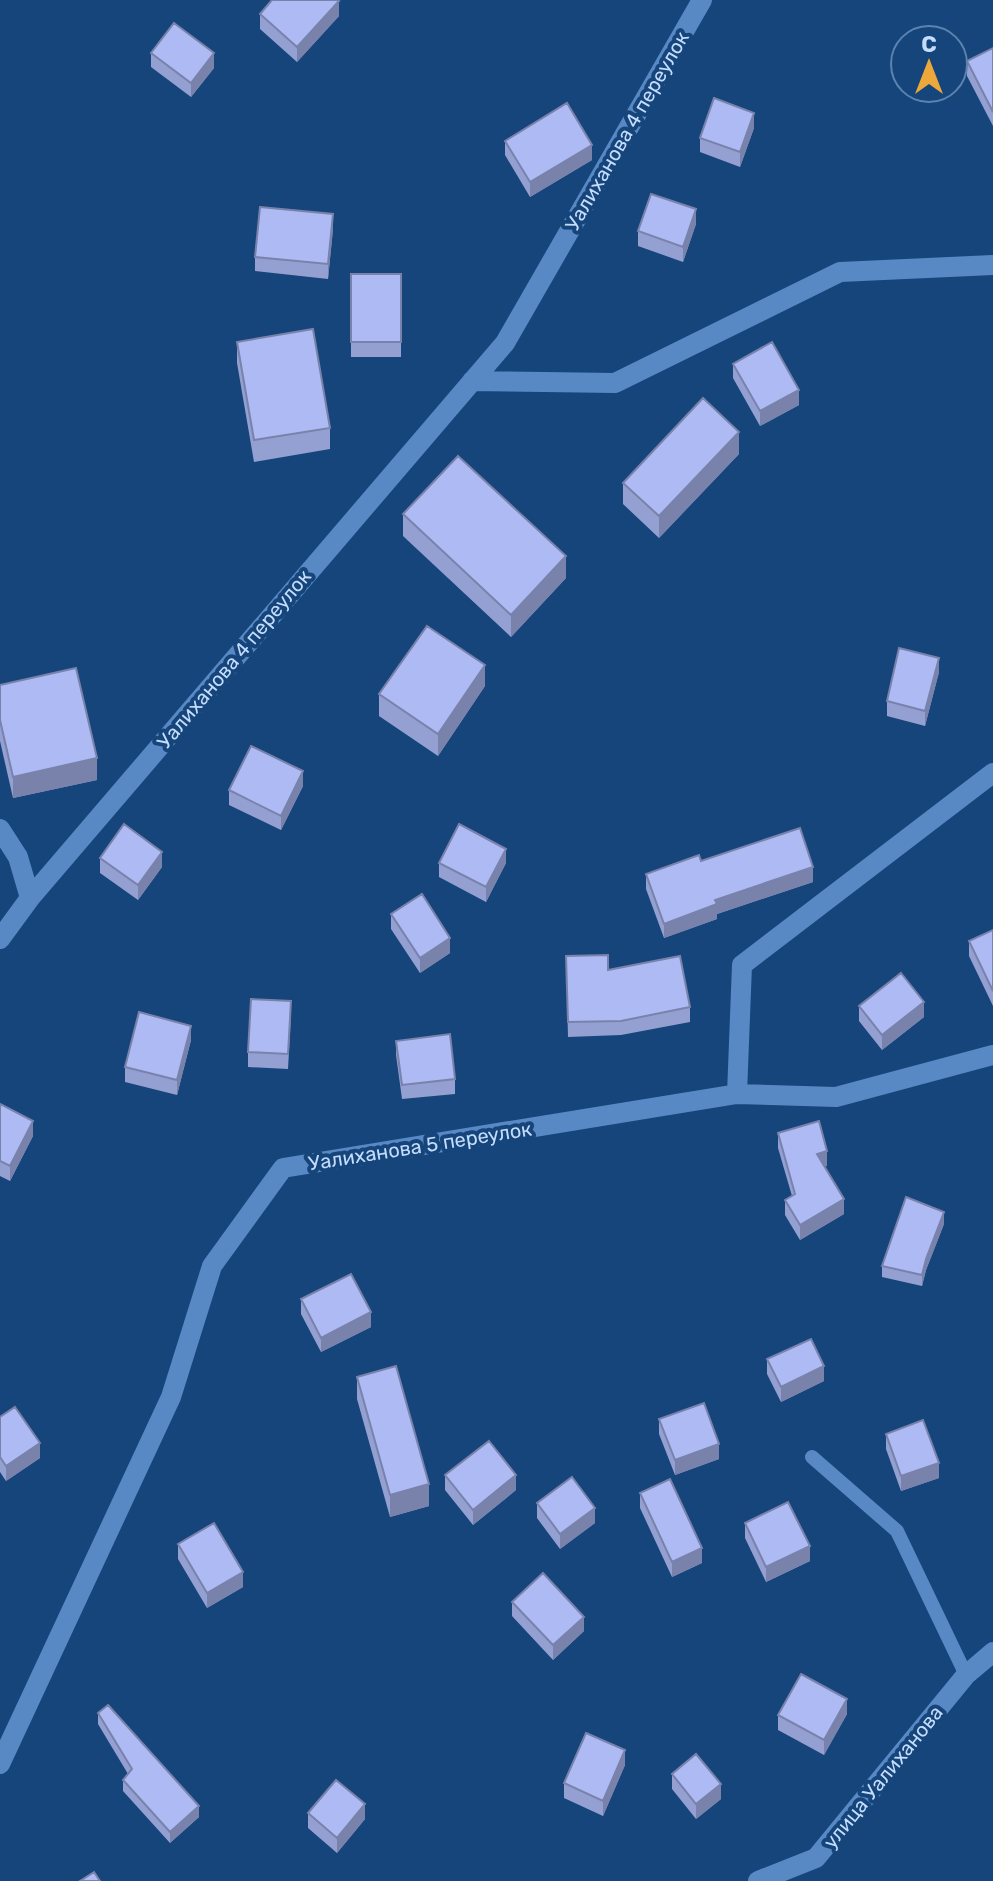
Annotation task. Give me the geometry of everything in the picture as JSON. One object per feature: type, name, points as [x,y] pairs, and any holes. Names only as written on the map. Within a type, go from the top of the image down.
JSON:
[{"type":"street","name":"Уалиханова 4 переулок","points":[[0,939],[30,898],[505,343],[702,0]]},
{"type":"street","points":[[472,381],[615,383],[840,272],[993,265]]},
{"type":"street","points":[[737,1094],[742,965],[993,773]]},
{"type":"street","points":[[0,829],[18,857],[30,898]]},
{"type":"street","name":"Уалиханова 5 переулок","points":[[0,1764],[171,1397],[212,1266],[283,1168],[737,1094],[836,1097],[993,1055]]},
{"type":"street","name":"улица Уалиханова","points":[[758,1881],[816,1858],[966,1675],[993,1652]]},
{"type":"lane","points":[[812,1457],[897,1531],[966,1675]]},
{"type":"building","points":[[272,0],[339,1],[297,47],[260,14]]},
{"type":"building","points":[[174,23],[214,53],[191,83],[151,53]]},
{"type":"building","points":[[993,48],[993,112],[969,65],[969,60]]},
{"type":"building","points":[[714,98],[754,113],[740,152],[700,138]]},
{"type":"building","points":[[567,103],[592,145],[530,182],[505,141]]},
{"type":"building","points":[[651,194],[696,209],[683,247],[638,231]]},
{"type":"building","points":[[260,207],[333,214],[328,264],[255,257]]},
{"type":"building","points":[[351,274],[401,274],[401,342],[351,342]]},
{"type":"building","points":[[313,329],[330,428],[254,440],[237,342]]},
{"type":"building","points":[[772,342],[799,390],[760,411],[733,364]]},
{"type":"building","points":[[703,398],[739,432],[659,516],[623,483]]},
{"type":"building","points":[[458,456],[566,556],[511,615],[403,514]]},
{"type":"building","points":[[427,626],[485,665],[438,734],[379,694]]},
{"type":"building","points":[[899,648],[939,658],[925,711],[887,701]]},
{"type":"building","points":[[76,668],[97,758],[13,777],[0,720],[0,685]]},
{"type":"building","points":[[251,746],[303,771],[281,816],[229,790]]},
{"type":"building","points":[[124,824],[162,852],[138,885],[100,858]]},
{"type":"building","points":[[459,824],[506,849],[486,887],[439,863]]},
{"type":"building","points":[[800,828],[813,867],[715,900],[717,904],[664,924],[646,874],[699,855],[701,861]]},
{"type":"building","points":[[422,894],[450,938],[420,958],[391,914]]},
{"type":"building","points":[[993,930],[993,991],[969,941]]},
{"type":"building","points":[[608,955],[608,970],[680,956],[690,1007],[621,1021],[568,1022],[566,956]]},
{"type":"building","points":[[901,973],[924,1002],[882,1035],[859,1006]]},
{"type":"building","points":[[251,999],[291,1001],[288,1054],[248,1052]]},
{"type":"building","points":[[139,1012],[191,1026],[177,1080],[125,1067]]},
{"type":"building","points":[[450,1034],[455,1079],[402,1085],[396,1041]]},
{"type":"building","points":[[0,1104],[33,1121],[10,1166],[0,1161]]},
{"type":"building","points":[[819,1121],[827,1151],[817,1154],[844,1199],[800,1225],[785,1200],[795,1194],[778,1133]]},
{"type":"building","points":[[906,1197],[944,1212],[922,1275],[882,1266]]},
{"type":"building","points":[[351,1274],[371,1312],[321,1338],[301,1299]]},
{"type":"building","points":[[811,1339],[824,1366],[781,1387],[767,1359]]},
{"type":"building","points":[[396,1366],[429,1484],[390,1495],[357,1377]]},
{"type":"building","points":[[704,1403],[719,1444],[675,1460],[659,1419]]},
{"type":"building","points":[[15,1407],[40,1443],[6,1466],[0,1457],[0,1417]]},
{"type":"building","points":[[923,1420],[939,1463],[901,1476],[886,1434]]},
{"type":"building","points":[[489,1441],[516,1475],[473,1510],[445,1475]]},
{"type":"building","points":[[572,1477],[595,1508],[560,1534],[537,1503]]},
{"type":"building","points":[[670,1479],[702,1548],[672,1562],[640,1493]]},
{"type":"building","points":[[788,1502],[810,1546],[766,1567],[745,1523]]},
{"type":"building","points":[[214,1523],[243,1572],[207,1593],[178,1544]]},
{"type":"building","points":[[543,1573],[584,1617],[553,1645],[512,1602]]},
{"type":"building","points":[[801,1674],[847,1699],[824,1740],[778,1715]]},
{"type":"building","points":[[108,1705],[199,1806],[170,1832],[123,1780],[132,1769],[98,1713]]},
{"type":"building","points":[[586,1733],[625,1750],[603,1801],[564,1783]]},
{"type":"building","points":[[696,1754],[721,1784],[696,1804],[672,1774]]},
{"type":"building","points":[[336,1780],[365,1804],[337,1838],[308,1813]]},
{"type":"building","points":[[94,1872],[100,1881],[80,1881]]}]
